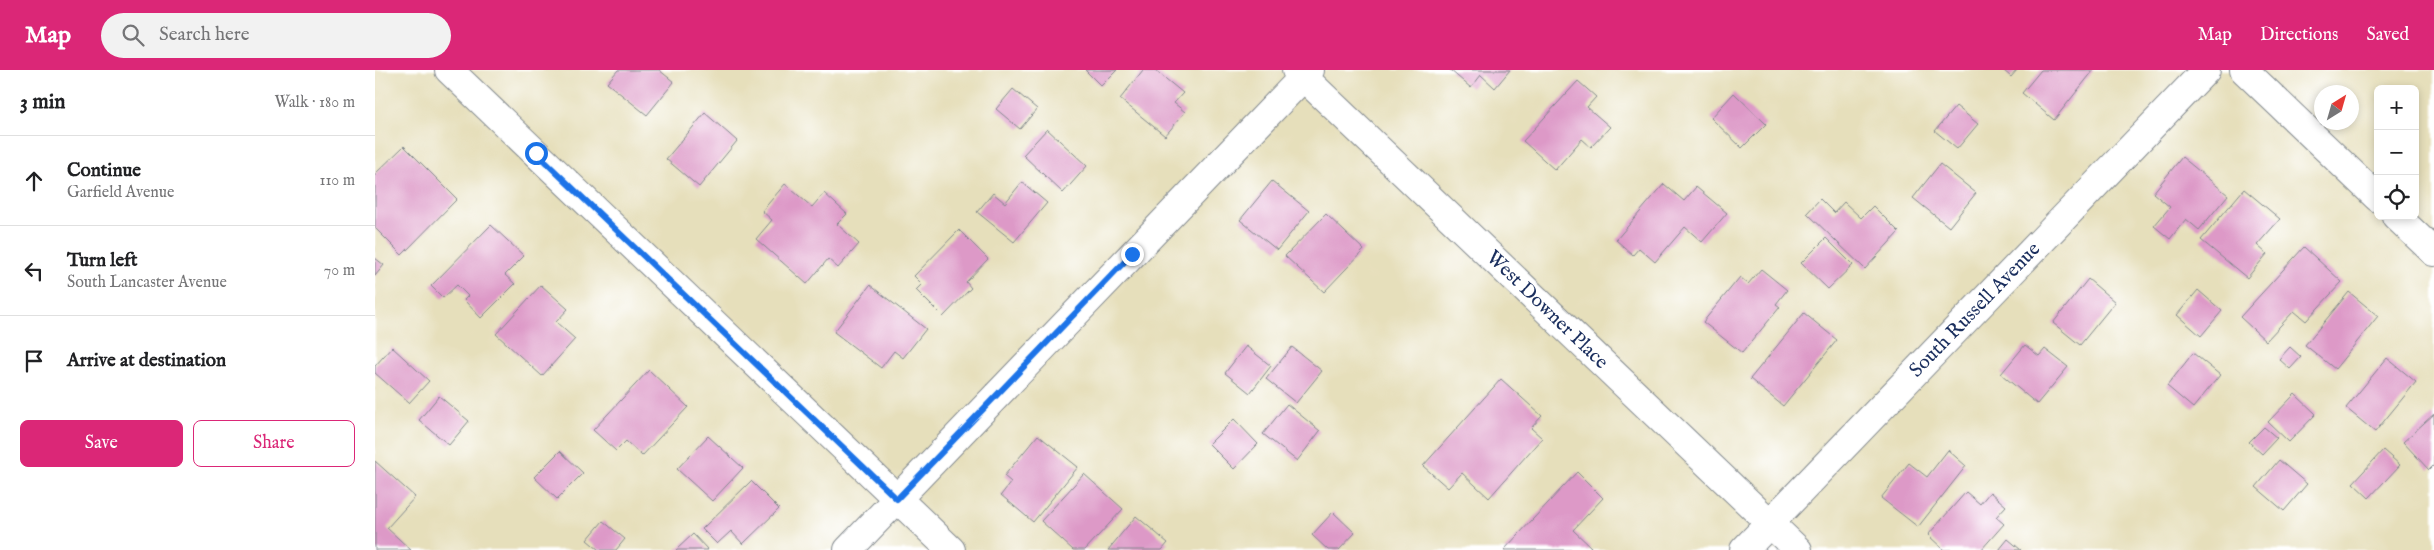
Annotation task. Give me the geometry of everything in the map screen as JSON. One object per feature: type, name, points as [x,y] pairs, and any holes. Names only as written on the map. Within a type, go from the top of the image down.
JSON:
[{"type":"street","points":[[449,70],[951,550]]},
{"type":"street","name":"South Russell Avenue","points":[[1744,550],[2206,70]]},
{"type":"street","points":[[2244,70],[2374,194]]},
{"type":"street","points":[[848,550],[1303,72]]},
{"type":"street","name":"West Downer Place","points":[[1303,72],[1798,550]]},
{"type":"street","points":[[2400,220],[2434,252]]},
{"type":"building","points":[[618,70],[659,70],[674,82],[647,115],[607,83]]},
{"type":"building","points":[[1085,70],[1117,70],[1101,86]]},
{"type":"building","points":[[1143,70],[1155,70],[1183,93],[1174,103],[1185,112],[1165,136],[1120,99]]},
{"type":"building","points":[[1450,70],[1510,70],[1495,88],[1481,75],[1471,88]]},
{"type":"building","points":[[2003,70],[2017,70],[2011,77]]},
{"type":"building","points":[[2041,70],[2093,71],[2054,120],[2022,93]]},
{"type":"building","points":[[1578,81],[1596,97],[1587,107],[1610,127],[1591,147],[1582,139],[1555,170],[1523,141]]},
{"type":"building","points":[[1013,89],[1037,109],[1020,129],[996,109]]},
{"type":"building","points":[[1734,93],[1766,124],[1742,148],[1711,118]]},
{"type":"building","points":[[1956,106],[1978,124],[1957,149],[1935,131]]},
{"type":"building","points":[[705,113],[737,141],[699,187],[666,159]]},
{"type":"building","points":[[1047,129],[1087,166],[1063,193],[1023,155]]},
{"type":"building","points":[[404,146],[457,199],[402,255],[375,228],[375,174]]},
{"type":"building","points":[[2182,157],[2228,195],[2199,230],[2186,219],[2170,239],[2154,226],[2170,207],[2153,193]]},
{"type":"building","points":[[1940,164],[1976,193],[1949,227],[1913,198]]},
{"type":"building","points":[[1272,181],[1309,211],[1277,250],[1240,220]]},
{"type":"building","points":[[1022,182],[1047,203],[1014,242],[977,212],[993,193],[1005,203]]},
{"type":"building","points":[[785,184],[812,207],[824,193],[847,214],[837,224],[859,244],[838,268],[828,259],[807,284],[756,239],[772,220],[762,211]]},
{"type":"building","points":[[1664,184],[1684,201],[1696,187],[1727,213],[1702,242],[1685,227],[1655,262],[1639,248],[1633,255],[1616,240]]},
{"type":"building","points":[[2244,189],[2280,219],[2257,245],[2267,254],[2247,278],[2201,240]]},
{"type":"building","points":[[1820,199],[1834,213],[1844,202],[1861,218],[1873,206],[1899,232],[1865,269],[1807,213]]},
{"type":"building","points":[[1326,214],[1364,250],[1324,292],[1285,256]]},
{"type":"building","points":[[491,225],[524,256],[505,275],[515,284],[481,318],[464,300],[468,296],[457,285],[443,298],[431,286]]},
{"type":"building","points":[[959,230],[988,259],[966,282],[971,288],[943,317],[916,290],[922,284],[914,276]]},
{"type":"building","points":[[1826,238],[1853,265],[1828,289],[1801,263]]},
{"type":"building","points":[[2304,247],[2342,282],[2306,321],[2294,311],[2266,341],[2240,317]]},
{"type":"building","points":[[375,258],[384,265],[375,276]]},
{"type":"building","points":[[1761,269],[1787,290],[1776,304],[1780,307],[1742,353],[1703,322],[1740,277],[1748,284]]},
{"type":"building","points":[[2088,279],[2115,302],[2080,345],[2053,323]]},
{"type":"building","points":[[541,285],[568,309],[556,322],[575,339],[542,376],[496,334]]},
{"type":"building","points":[[870,285],[926,329],[903,358],[894,351],[881,368],[834,332]]},
{"type":"building","points":[[2198,290],[2222,311],[2201,336],[2177,315]]},
{"type":"building","points":[[2349,292],[2378,316],[2335,369],[2305,345]]},
{"type":"building","points":[[1804,313],[1837,340],[1783,406],[1750,379]]},
{"type":"building","points":[[2025,345],[2039,356],[2045,349],[2068,367],[2037,404],[2001,374]]},
{"type":"building","points":[[1246,346],[1271,366],[1250,393],[1225,373]]},
{"type":"building","points":[[392,347],[429,381],[409,403],[375,373],[375,366]]},
{"type":"building","points":[[1292,347],[1322,371],[1296,403],[1266,379]]},
{"type":"building","points":[[2290,347],[2301,357],[2290,369],[2279,359]]},
{"type":"building","points":[[2193,353],[2220,375],[2193,408],[2167,386]]},
{"type":"building","points":[[2387,358],[2416,382],[2375,432],[2346,408]]},
{"type":"building","points":[[649,370],[688,407],[642,456],[626,441],[616,451],[593,430]]},
{"type":"building","points":[[1501,379],[1542,416],[1531,428],[1542,438],[1489,498],[1462,473],[1448,488],[1423,466]]},
{"type":"building","points":[[2295,394],[2316,414],[2289,442],[2268,422]]},
{"type":"building","points":[[439,396],[469,421],[449,445],[419,420]]},
{"type":"building","points":[[1287,404],[1320,431],[1297,461],[1263,434]]},
{"type":"building","points":[[2434,414],[2434,465],[2429,470],[2403,442]]},
{"type":"building","points":[[1234,419],[1258,444],[1234,469],[1209,444]]},
{"type":"building","points":[[2264,427],[2277,438],[2262,454],[2249,442]]},
{"type":"building","points":[[1038,435],[1078,467],[1033,522],[1001,495],[1011,482],[1004,476]]},
{"type":"building","points":[[708,436],[743,468],[712,501],[677,469]]},
{"type":"building","points":[[1948,450],[1966,466],[1918,527],[1881,498],[1909,463],[1927,477]]},
{"type":"building","points":[[2383,450],[2400,465],[2369,498],[2353,483]]},
{"type":"building","points":[[560,451],[583,473],[557,499],[534,477]]},
{"type":"building","points":[[2279,460],[2307,484],[2284,511],[2256,487]]},
{"type":"building","points":[[375,461],[415,497],[387,528],[411,550],[375,550]]},
{"type":"building","points":[[1577,472],[1603,498],[1573,530],[1591,547],[1588,550],[1504,550]]},
{"type":"building","points":[[1084,474],[1123,509],[1085,550],[1073,550],[1041,521]]},
{"type":"building","points":[[751,481],[779,509],[743,544],[731,531],[717,544],[702,529]]},
{"type":"building","points":[[1966,492],[1980,504],[1990,492],[2006,506],[1996,517],[2004,524],[1981,550],[1944,550],[1928,535]]},
{"type":"building","points":[[1333,512],[1355,533],[1339,550],[1328,550],[1312,535]]},
{"type":"building","points":[[1136,516],[1168,543],[1162,550],[1108,550]]},
{"type":"building","points":[[603,521],[625,539],[616,550],[599,550],[587,540]]},
{"type":"building","points":[[693,534],[708,550],[676,550]]},
{"type":"building","points":[[2008,539],[2021,550],[1999,550]]},
{"type":"route","points":[[536,153],[897,499],[1132,254]]}]
